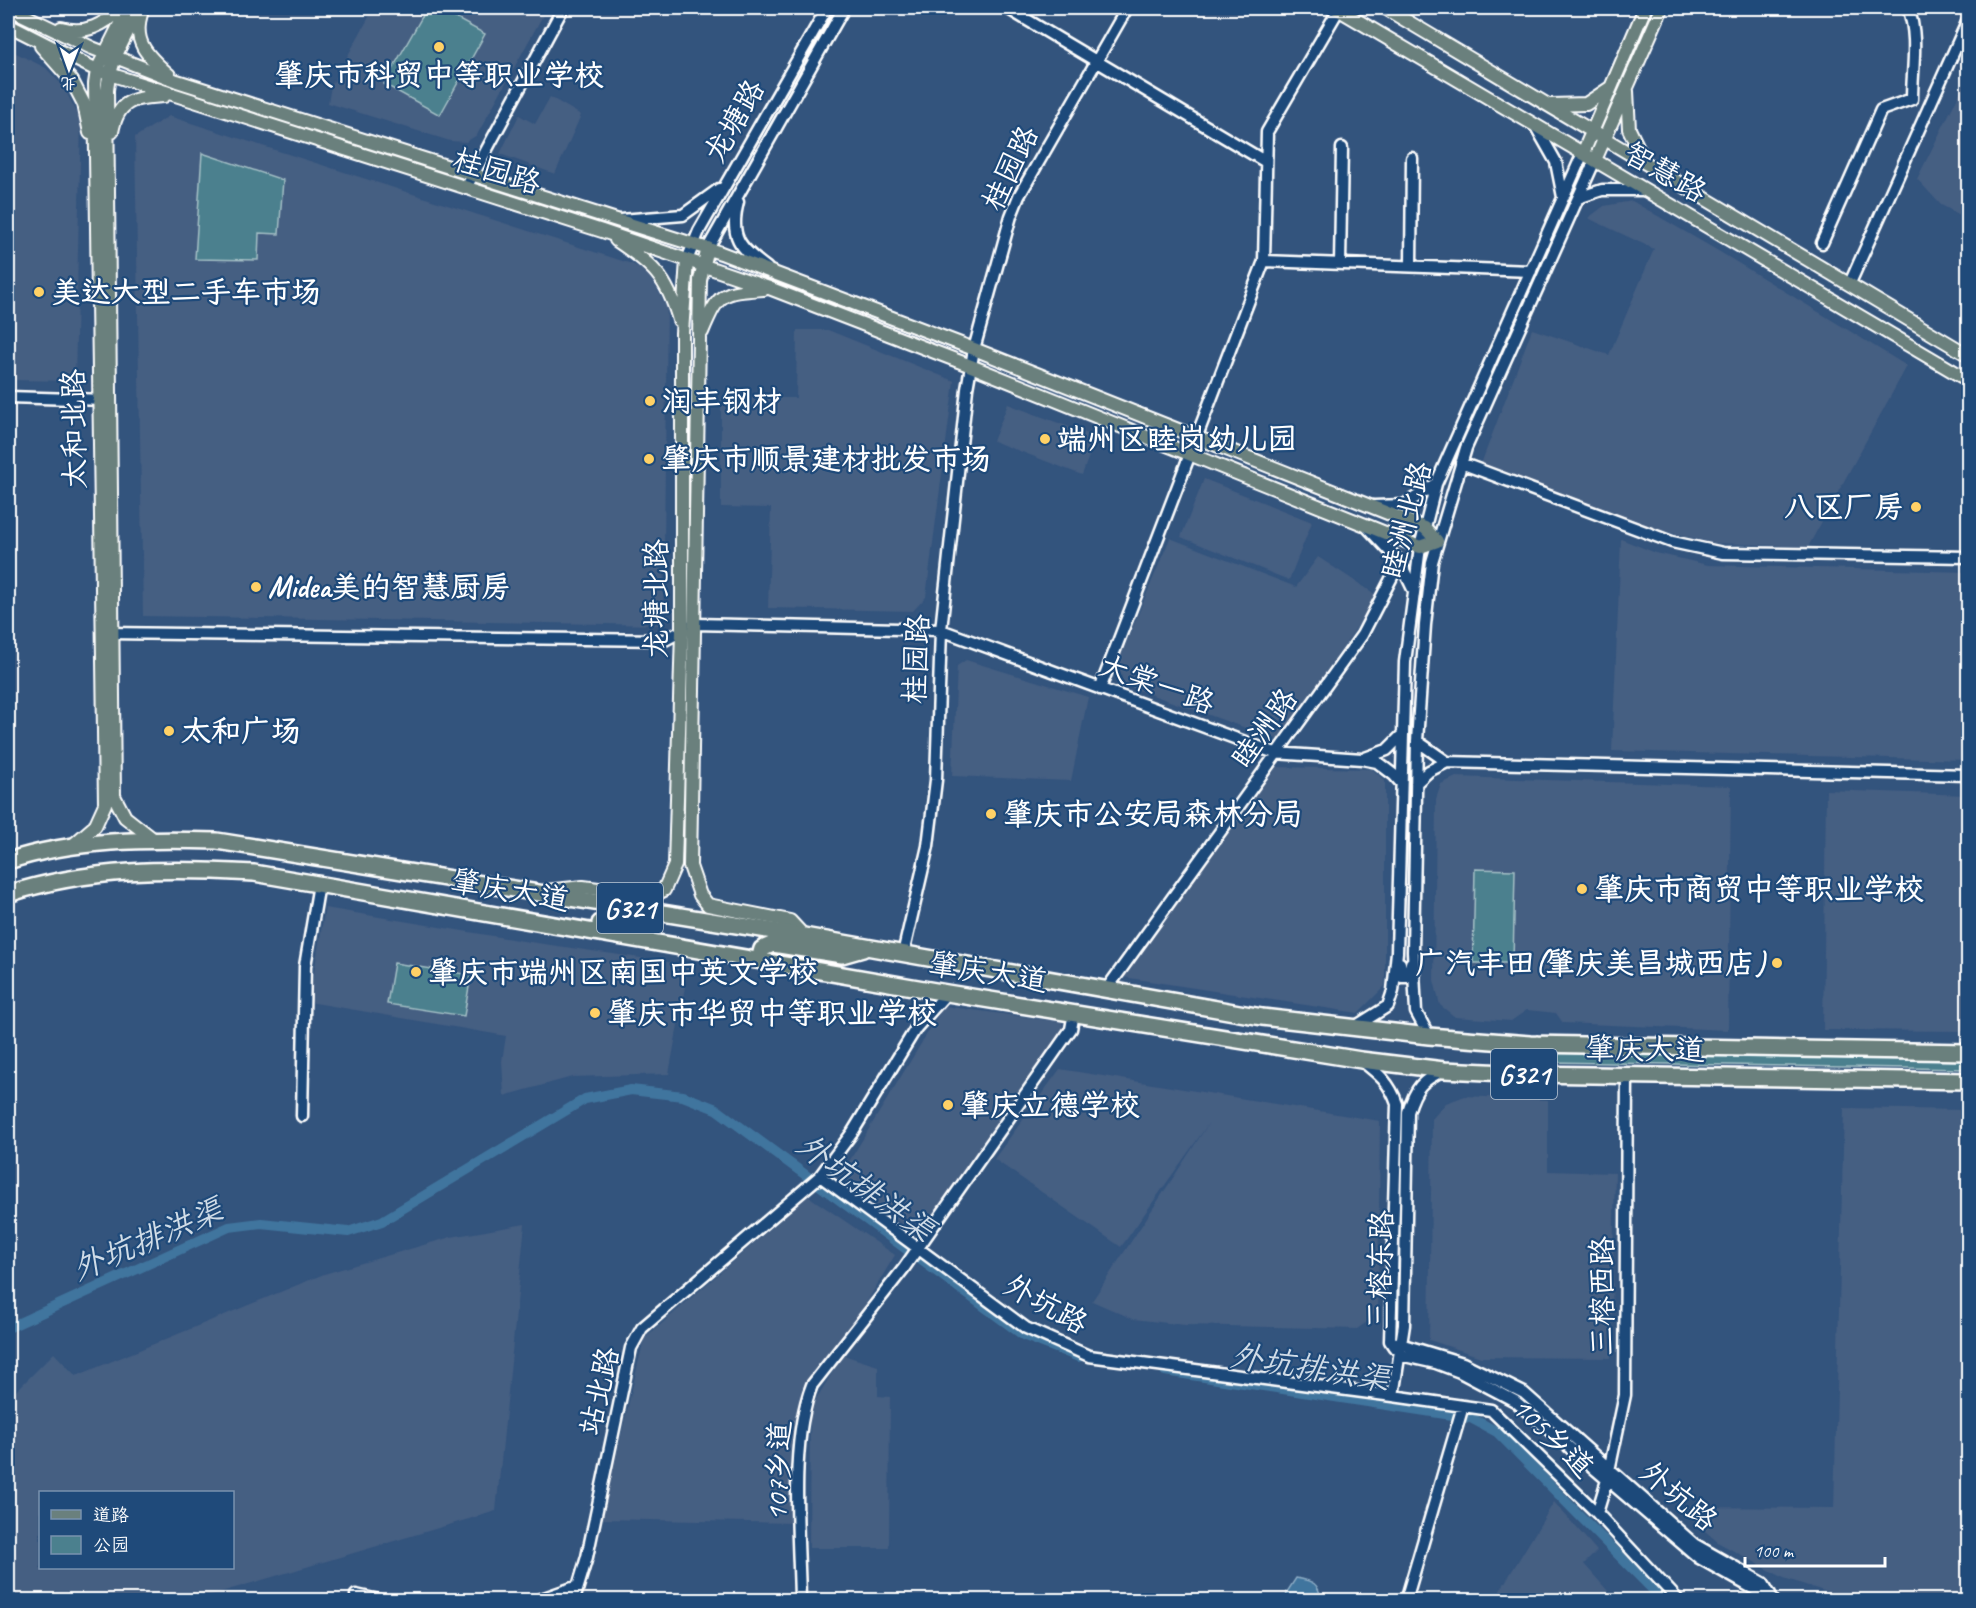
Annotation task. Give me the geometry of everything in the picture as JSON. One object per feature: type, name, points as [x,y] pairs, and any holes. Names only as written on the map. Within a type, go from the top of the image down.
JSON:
[{"type":"highway","name":"肇庆大道","points":[[8,861],[73,845],[153,839],[217,840],[804,936],[1106,990]]},
{"type":"highway","name":"肇庆大道","points":[[8,894],[38,884],[94,873],[178,868],[254,873],[947,993],[1361,1060],[1444,1070],[1536,1074],[1968,1081]]},
{"type":"highway","points":[[532,921],[560,916],[620,926],[627,919],[623,907]]},
{"type":"highway","points":[[759,960],[762,949],[773,944],[842,955],[869,948]]},
{"type":"highway","name":"G321","points":[[1106,990],[1262,1017],[1429,1036],[1537,1044],[1968,1052]]},
{"type":"highway","points":[[1536,1074],[1537,1044]]},
{"type":"main road","points":[[9,8],[110,55],[177,81],[614,221],[708,248],[974,349],[1425,528],[1437,541],[1420,546]]},
{"type":"main road","points":[[43,24],[69,30],[94,28],[110,20],[121,8]]},
{"type":"main road","name":"太和北路","points":[[73,845],[95,826],[105,804],[107,633],[104,400],[96,142],[103,72],[128,8]]},
{"type":"main road","points":[[141,8],[138,25],[140,43],[150,57],[177,81]]},
{"type":"main road","name":"太和北路","points":[[110,55],[141,8]]},
{"type":"main road","name":"智慧路","points":[[1338,8],[1968,380]]},
{"type":"main road","name":"智慧路","points":[[1385,8],[1968,355]]},
{"type":"main road","name":"睦洲北路","points":[[1595,160],[1599,135],[1613,85],[1645,8]]},
{"type":"main road","name":"睦洲北路","points":[[1583,153],[1599,135],[1627,87],[1662,8]]},
{"type":"main road","name":"桂园路","points":[[8,25],[103,72],[602,231],[769,288],[971,366],[1420,546]]},
{"type":"main road","points":[[34,38],[72,81],[84,104],[90,132],[96,142]]},
{"type":"main road","name":"太和北路","points":[[103,72],[108,154],[104,400]]},
{"type":"main road","points":[[1549,105],[1586,104],[1613,85]]},
{"type":"main road","points":[[1627,87],[1629,129],[1645,161]]},
{"type":"main road","points":[[108,154],[114,120],[126,103],[135,98],[172,95]]},
{"type":"main road","points":[[602,231],[650,264],[662,276],[675,303],[682,333]]},
{"type":"main road","name":"龙塘北路","points":[[708,248],[703,265],[699,338],[690,866],[700,895],[708,905],[790,921],[804,936]]},
{"type":"main road","points":[[682,333],[687,260]]},
{"type":"main road","points":[[699,338],[721,297],[735,292],[769,288]]},
{"type":"main road","points":[[1867,320],[1867,312],[1872,303],[1879,300]]},
{"type":"main road","name":"龙塘北路","points":[[533,892],[583,887],[652,896],[664,890],[675,865],[682,632],[682,333]]},
{"type":"main road","name":"太和北路","points":[[107,633],[114,796],[125,817],[153,839]]},
{"type":"street","points":[[466,188],[563,8]]},
{"type":"street","name":"龙塘路","points":[[687,260],[692,244],[827,8]]},
{"type":"street","points":[[708,248],[843,8]]},
{"type":"street","points":[[1007,8],[1266,162]]},
{"type":"street","name":"桂园路","points":[[903,954],[928,846],[936,780],[941,630],[974,349],[1011,216],[1019,196],[1127,8]]},
{"type":"street","points":[[1100,689],[1264,261],[1267,132],[1338,8]]},
{"type":"street","points":[[1822,243],[1881,110],[1912,99],[1912,65],[1916,45],[1914,22],[1908,8]]},
{"type":"street","points":[[1850,283],[1967,25]]},
{"type":"street","points":[[1535,125],[1556,162],[1563,197]]},
{"type":"street","points":[[1340,264],[1342,148]]},
{"type":"street","name":"睦洲北路","points":[[1353,1028],[1388,1006],[1393,991],[1397,951],[1401,736],[1405,662],[1420,546],[1436,484],[1583,153]]},
{"type":"street","points":[[1411,266],[1412,158]]},
{"type":"street","name":"睦洲北路","points":[[1429,1036],[1416,1012],[1413,952],[1418,741],[1425,625],[1437,541],[1461,463],[1595,160]]},
{"type":"street","points":[[614,221],[683,215],[703,203],[726,183]]},
{"type":"street","points":[[741,187],[734,217],[736,237],[748,254],[774,274]]},
{"type":"street","points":[[1578,198],[1602,190],[1646,190]]},
{"type":"street","points":[[1264,261],[1531,271]]},
{"type":"street","points":[[8,397],[104,400]]},
{"type":"street","points":[[1461,463],[1672,542],[1699,549],[1751,554],[1968,557]]},
{"type":"street","points":[[1370,506],[1404,505],[1436,484]]},
{"type":"street","points":[[1366,526],[1400,562],[1413,589]]},
{"type":"street","name":"睦洲路","points":[[1106,990],[1362,635],[1392,577]]},
{"type":"street","points":[[107,633],[665,640],[695,624]]},
{"type":"street","name":"大棠一路","points":[[695,624],[941,630],[1275,753],[1362,759]]},
{"type":"street","points":[[1362,759],[1387,750],[1401,736]]},
{"type":"street","points":[[1418,741],[1447,762]]},
{"type":"street","points":[[1362,759],[1387,769],[1401,783]]},
{"type":"street","points":[[1416,783],[1429,771],[1447,762],[1968,775]]},
{"type":"street","points":[[302,1116],[305,966],[319,884]]},
{"type":"street","points":[[1397,951],[1400,957],[1402,977],[1408,977],[1413,952]]},
{"type":"street","points":[[820,1176],[852,1132],[916,1028],[947,993]]},
{"type":"street","name":"107乡道","points":[[800,1600],[799,1437],[803,1408],[812,1385],[904,1268],[1071,1029],[1074,1013]]},
{"type":"street","name":"三榕东路","points":[[1361,1060],[1383,1077],[1392,1089],[1397,1104],[1397,1347]]},
{"type":"street","name":"三榕东路","points":[[1397,1347],[1408,1112],[1414,1093],[1424,1080],[1444,1070]]},
{"type":"street","name":"三榕西路","points":[[1597,1513],[1609,1474],[1626,1395],[1627,1076]]},
{"type":"street","name":"站北路","points":[[574,1600],[632,1348],[642,1328],[820,1176]]},
{"type":"street","name":"外坑路","points":[[820,1176],[1026,1328],[1089,1356],[1393,1396]]},
{"type":"street","points":[[1393,1396],[1397,1347]]},
{"type":"street","name":"外坑路","points":[[1397,1347],[1460,1372],[1515,1401],[1609,1474],[1699,1558],[1772,1597]]},
{"type":"street","name":"105乡道","points":[[1393,1396],[1491,1410],[1597,1513],[1678,1600]]},
{"type":"street","points":[[1406,1600],[1463,1406]]},
{"type":"street","points":[[537,1600],[578,1586]]},
{"type":"street","points":[[356,1595],[379,1600]]},
{"type":"shaded area","name":"肇庆市科贸中等职业学校","points":[[374,8],[547,8],[477,135],[466,142],[450,141],[328,103],[331,86]]},
{"type":"shaded area","points":[[8,49],[46,68],[63,86],[81,120],[75,381],[8,380]]},
{"type":"shaded area","points":[[1968,76],[1968,219],[1941,205],[1917,179]]},
{"type":"shaded area","points":[[550,97],[581,115],[555,174],[500,154],[519,115],[535,124]]},
{"type":"shaded area","points":[[169,116],[632,264],[648,272],[667,308],[663,625],[143,616],[135,137]]},
{"type":"shaded area","points":[[1632,201],[1907,366],[1808,547],[1713,543],[1659,530],[1481,464],[1532,329],[1609,355],[1654,249],[1588,218],[1604,206]]},
{"type":"shaded area","points":[[797,330],[828,330],[954,381],[926,597],[913,611],[768,608],[771,508],[721,507],[721,398],[796,398]]},
{"type":"shaded area","name":"端州区睦岗幼儿园","points":[[1008,404],[1096,437],[1082,475],[993,441]]},
{"type":"shaded area","points":[[1204,479],[1312,522],[1289,580],[1181,537]]},
{"type":"shaded area","points":[[1170,538],[1296,587],[1318,557],[1378,596],[1280,740],[1124,685],[1118,662]]},
{"type":"shaded area","points":[[1621,539],[1656,553],[1708,565],[1968,572],[1968,760],[1612,751]]},
{"type":"shaded area","points":[[966,660],[1088,697],[1071,781],[952,776],[957,666]]},
{"type":"shaded area","points":[[1276,767],[1372,769],[1385,781],[1385,986],[1358,1013],[1123,977]]},
{"type":"shaded area","name":"肇庆市商贸中等职业学校","points":[[1456,777],[1731,786],[1728,1030],[1563,1023],[1556,1013],[1527,1010],[1511,1021],[1455,1017],[1440,1005],[1434,980],[1436,799],[1441,784]]},
{"type":"shaded area","points":[[1826,790],[1968,795],[1968,1031],[1823,1030]]},
{"type":"shaded area","points":[[325,908],[523,941],[689,965],[669,1074],[572,1077],[504,1096],[502,1061],[506,1036],[309,1002]]},
{"type":"shaded area","name":"肇庆立德学校","points":[[944,1006],[1062,1022],[1064,1033],[918,1236],[839,1178]]},
{"type":"shaded area","points":[[1060,1069],[1380,1121],[1378,1309],[1370,1320],[1357,1329],[1185,1325],[1133,1319],[1092,1301],[1209,1123],[1121,1247],[994,1159]]},
{"type":"shaded area","points":[[1465,1096],[1548,1100],[1548,1171],[1615,1173],[1611,1358],[1481,1357],[1429,1340],[1432,1119],[1446,1103]]},
{"type":"shaded area","points":[[1844,1108],[1968,1110],[1968,1600],[1851,1600],[1784,1578],[1719,1543],[1677,1507],[1834,1508]]},
{"type":"shaded area","points":[[808,1196],[895,1255],[803,1408],[794,1523],[601,1519],[644,1339]]},
{"type":"shaded area","points":[[525,1224],[496,1511],[194,1600],[8,1600],[8,1399],[54,1353],[76,1376],[324,1274],[451,1237]]},
{"type":"shaded area","points":[[843,1355],[878,1366],[878,1396],[890,1397],[889,1548],[809,1548],[810,1409]]},
{"type":"shaded area","points":[[1554,1502],[1597,1551],[1584,1564],[1616,1600],[1504,1600],[1498,1594]]},
{"type":"shaded area","points":[[1296,1578],[1307,1580],[1317,1586],[1321,1600],[1286,1600],[1287,1592]]},
{"type":"green space","points":[[427,8],[437,8],[485,34],[440,115],[384,84]]},
{"type":"green space","points":[[202,153],[283,180],[279,234],[259,233],[258,260],[195,259]]},
{"type":"green space","points":[[1475,869],[1515,870],[1513,963],[1473,963]]},
{"type":"green space","points":[[394,963],[471,975],[464,1016],[387,1004]]},
{"type":"green space","points":[[1549,1049],[1968,1056],[1968,1069],[1549,1062]]},
{"type":"waterway","name":"外坑排洪渠","points":[[8,1328],[229,1227],[261,1223],[348,1232],[382,1221],[585,1099],[631,1090],[683,1096],[716,1109],[1023,1335],[1079,1357]]},
{"type":"waterway","name":"外坑排洪渠","points":[[1165,1371],[1471,1418],[1497,1432],[1663,1600]]},
{"type":"place","name":"肇庆市科贸中等职业学校","points":[[439,47]]},
{"type":"place","name":"美达大型二手车市场","points":[[39,292]]},
{"type":"place","name":"润丰钢材","points":[[650,401]]},
{"type":"place","name":"端州区睦岗幼儿园","points":[[1045,439]]},
{"type":"place","name":"肇庆市顺景建材批发市场","points":[[649,459]]},
{"type":"place","name":"八区厂房","points":[[1916,507]]},
{"type":"place","name":"Midea美的智慧厨房","points":[[256,587]]},
{"type":"place","name":"太和广场","points":[[169,731]]},
{"type":"place","name":"肇庆市公安局森林分局","points":[[991,814]]},
{"type":"place","name":"肇庆市商贸中等职业学校","points":[[1582,889]]},
{"type":"place","name":"广汽丰田(肇庆美昌城西店)","points":[[1777,963]]},
{"type":"place","name":"肇庆市端州区南国中英文学校","points":[[416,972]]},
{"type":"place","name":"肇庆市华贸中等职业学校","points":[[595,1013]]},
{"type":"place","name":"肇庆立德学校","points":[[948,1105]]}]
